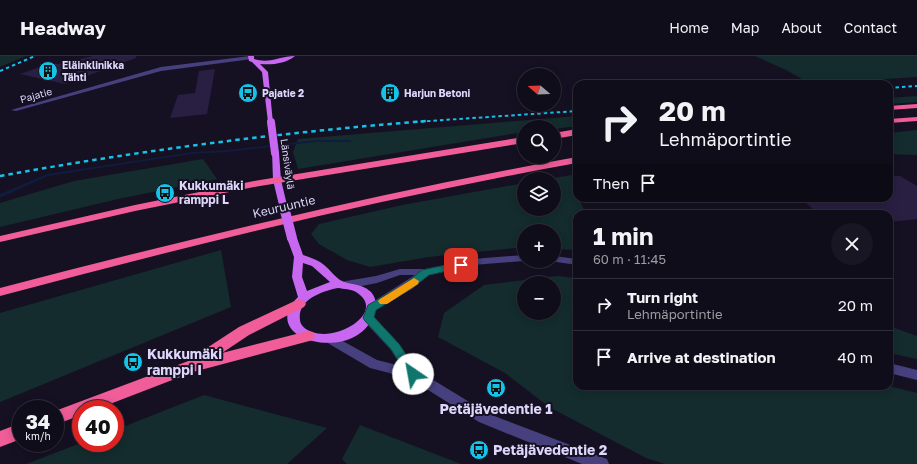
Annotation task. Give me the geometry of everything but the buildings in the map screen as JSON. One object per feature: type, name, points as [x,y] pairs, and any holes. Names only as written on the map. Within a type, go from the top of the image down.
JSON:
[{"type":"highway","points":[[893,108],[917,106]]},
{"type":"highway","points":[[893,121],[917,119]]},
{"type":"highway","points":[[561,135],[573,133]]},
{"type":"highway","points":[[0,238],[135,208],[277,180],[517,141]]},
{"type":"highway","name":"Keuruuntie","points":[[0,292],[220,234],[505,172],[573,161]]},
{"type":"highway","points":[[190,366],[244,331],[301,301]]},
{"type":"highway","points":[[64,415],[190,366],[308,336]]},
{"type":"highway","points":[[0,439],[12,434]]},
{"type":"main road","points":[[250,57],[265,72],[277,62],[289,57]]},
{"type":"main road","points":[[255,62],[277,62]]},
{"type":"main road","name":"Länsiväylä","points":[[265,72],[277,180],[292,238],[299,257],[297,277],[301,301]]},
{"type":"main road","points":[[299,257],[316,264],[342,285]]},
{"type":"main road","points":[[342,285],[355,287],[367,295],[370,313],[362,326],[342,337],[330,339],[318,339],[308,336],[299,330],[294,322],[294,313],[301,301],[320,288],[342,285]]},
{"type":"street","points":[[289,57],[297,56]]},
{"type":"street","name":"Pajatie","points":[[14,110],[161,69],[250,57]]},
{"type":"street","points":[[342,285],[377,279],[400,272],[426,272],[473,262],[517,259]]},
{"type":"street","points":[[561,260],[573,261]]},
{"type":"street","points":[[413,374],[395,346],[370,313],[426,272]]},
{"type":"street","points":[[330,339],[374,364],[413,374],[484,418],[602,464]]},
{"type":"street","points":[[893,369],[917,375]]},
{"type":"green space","points":[[0,56],[26,56],[0,67]]},
{"type":"green space","points":[[755,56],[917,56],[917,77],[872,80],[804,80]]},
{"type":"green space","points":[[917,96],[917,102],[893,104],[893,98]]},
{"type":"green space","points":[[573,116],[573,127],[561,128],[561,120],[528,120]]},
{"type":"green space","points":[[517,121],[517,133],[298,169],[293,152],[298,139]]},
{"type":"green space","points":[[917,130],[917,155],[893,154],[893,133]]},
{"type":"green space","points":[[203,159],[217,179],[118,199],[0,227],[0,203],[74,181]]},
{"type":"green space","points":[[573,175],[573,202],[580,202],[584,210],[573,210],[573,250],[561,249],[561,224],[517,224],[517,248],[429,257],[370,267],[347,260],[319,244],[311,234],[319,224],[402,205],[517,184],[517,216],[561,216],[561,177]]},
{"type":"green space","points":[[221,250],[231,307],[0,402],[0,313]]},
{"type":"green space","points":[[561,276],[573,278],[573,390],[893,390],[893,387],[917,393],[917,464],[665,464],[646,458],[549,407],[505,373],[438,337],[444,313],[484,285],[517,281],[517,320],[561,320]]},
{"type":"green space","points":[[893,327],[917,336],[917,359],[893,354]]},
{"type":"green space","points":[[204,395],[327,428],[287,464],[26,464],[57,452],[64,452],[64,449],[72,446],[72,452],[124,452],[124,426]]},
{"type":"green space","points":[[360,425],[461,464],[347,464],[342,459]]},
{"type":"waterway","points":[[0,196],[47,175],[192,153],[227,151],[316,141],[350,141]]},
{"type":"railway","points":[[0,71],[35,56]]},
{"type":"railway","points":[[893,88],[917,86]]},
{"type":"railway","points":[[414,122],[573,111]]},
{"type":"railway","points":[[0,176],[160,150],[266,136],[427,121]]},
{"type":"slow traffic","points":[[383,301],[414,281]]},
{"type":"place","name":"Eläinklinikka Tähti","points":[[48,71]]},
{"type":"place","name":"Pajatie 2","points":[[248,93]]},
{"type":"place","name":"Harjun Betoni","points":[[390,93]]},
{"type":"place","name":"Kukkumäki ramppi L","points":[[165,193]]},
{"type":"place","name":"Kukkumäki ramppi I","points":[[133,362]]},
{"type":"place","name":"Petäjävedentie 1","points":[[496,388]]},
{"type":"place","name":"Petäjävedentie 2","points":[[479,450]]},
{"type":"route","points":[[413,374],[395,346],[368,318],[372,308],[408,286],[426,272],[461,265]]}]
